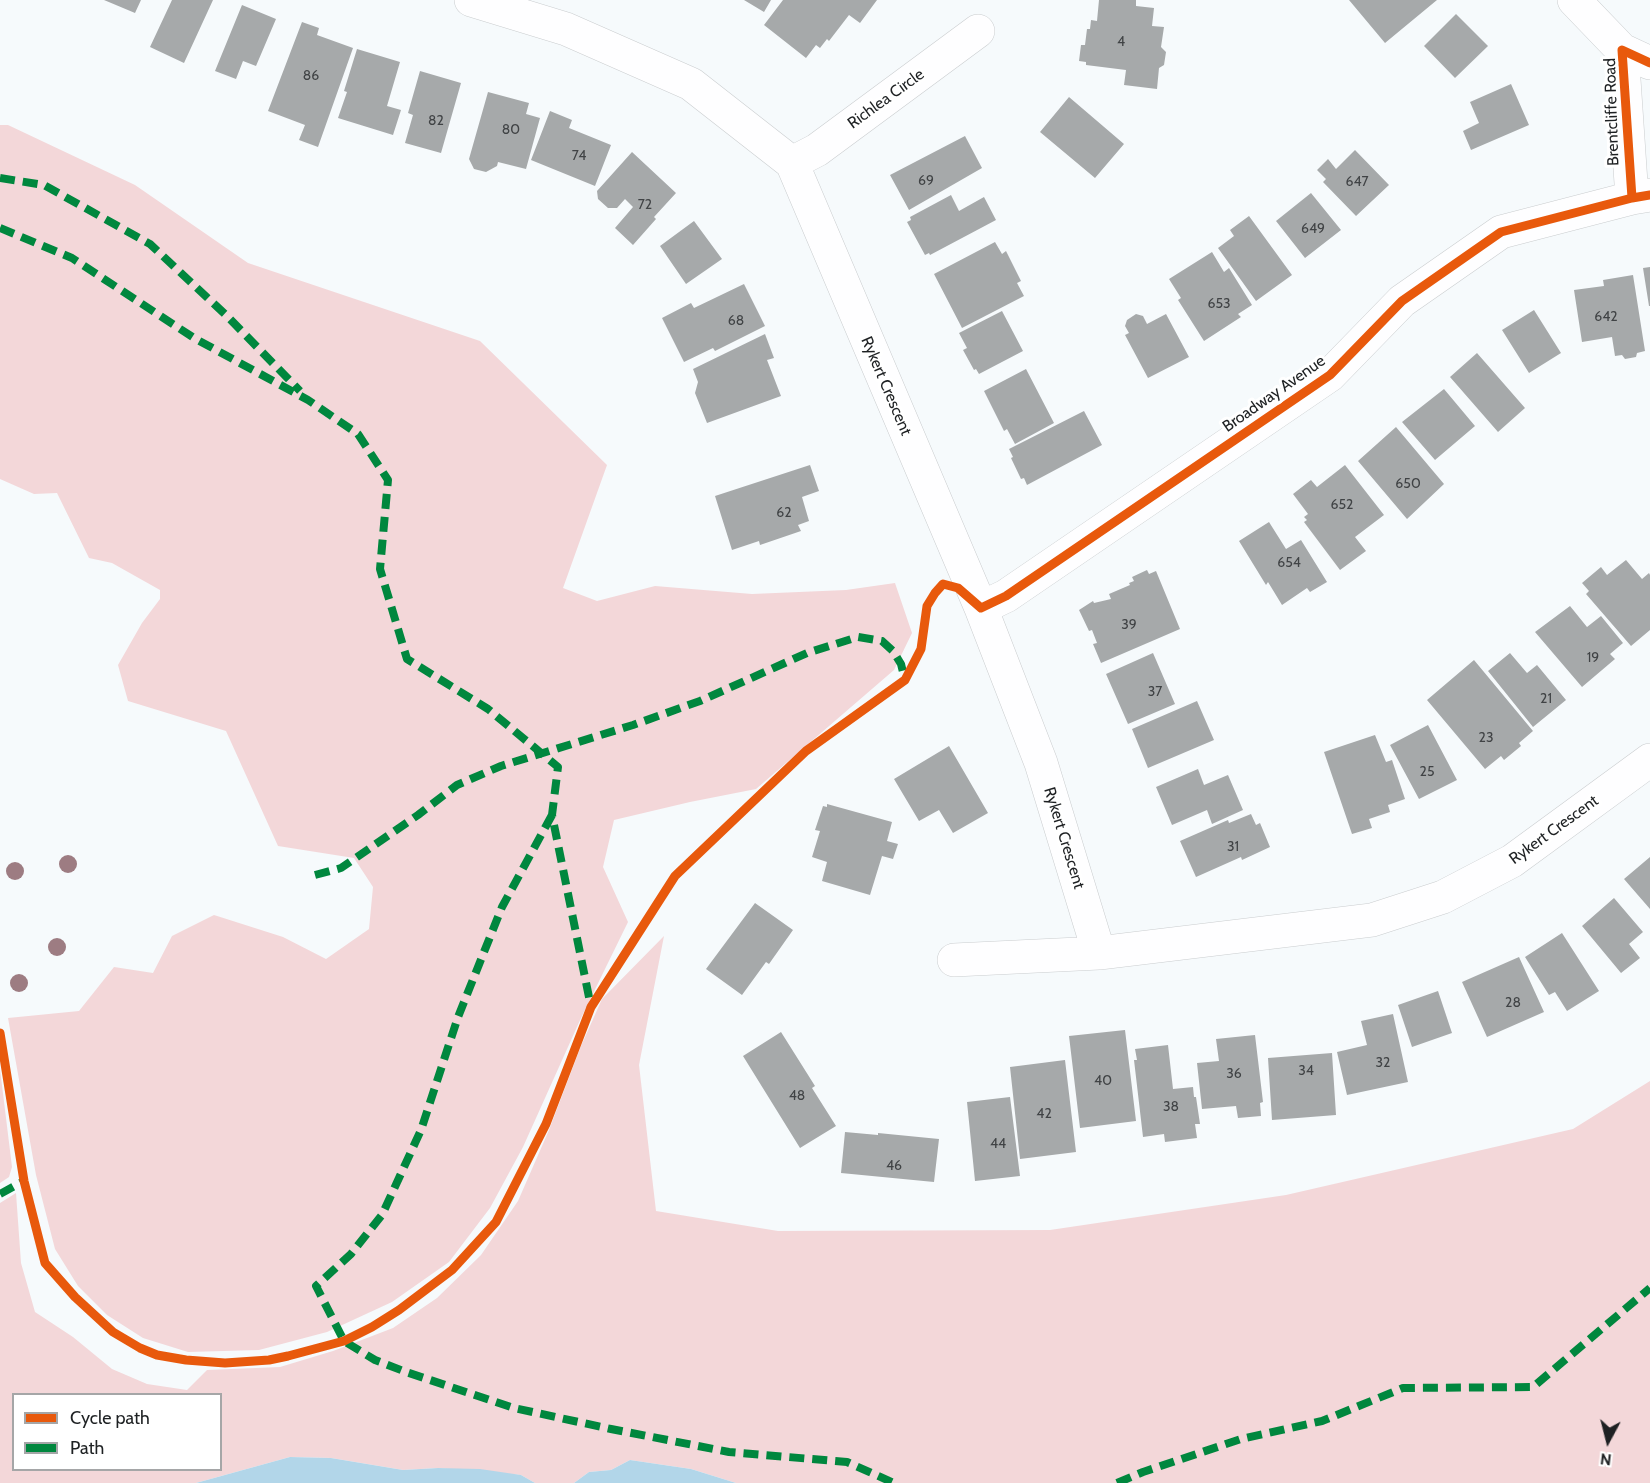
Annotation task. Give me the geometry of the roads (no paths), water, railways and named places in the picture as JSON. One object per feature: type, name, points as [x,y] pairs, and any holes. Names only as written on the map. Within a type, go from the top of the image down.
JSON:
[{"type":"street","name":"Rykert Crescent","points":[[471,0],[566,29],[691,84],[792,163],[981,608],[1041,763],[1100,953]]},
{"type":"street","name":"Brentcliffe Road","points":[[1574,0],[1636,56],[1641,197]]},
{"type":"street","name":"Richlea Circle","points":[[792,163],[817,150],[978,31]]},
{"type":"street","name":"Broadway Avenue","points":[[981,608],[1006,596],[1330,375],[1402,301],[1501,232],[1641,197]]},
{"type":"street","name":"Rykert Crescent","points":[[954,960],[1100,953],[1372,920],[1443,897],[1512,861],[1650,760]]},
{"type":"water","points":[[290,1457],[331,1458],[403,1470],[480,1469],[521,1475],[535,1483],[196,1483]]},
{"type":"water","points":[[630,1460],[691,1469],[736,1483],[574,1483],[589,1472],[611,1470]]}]
